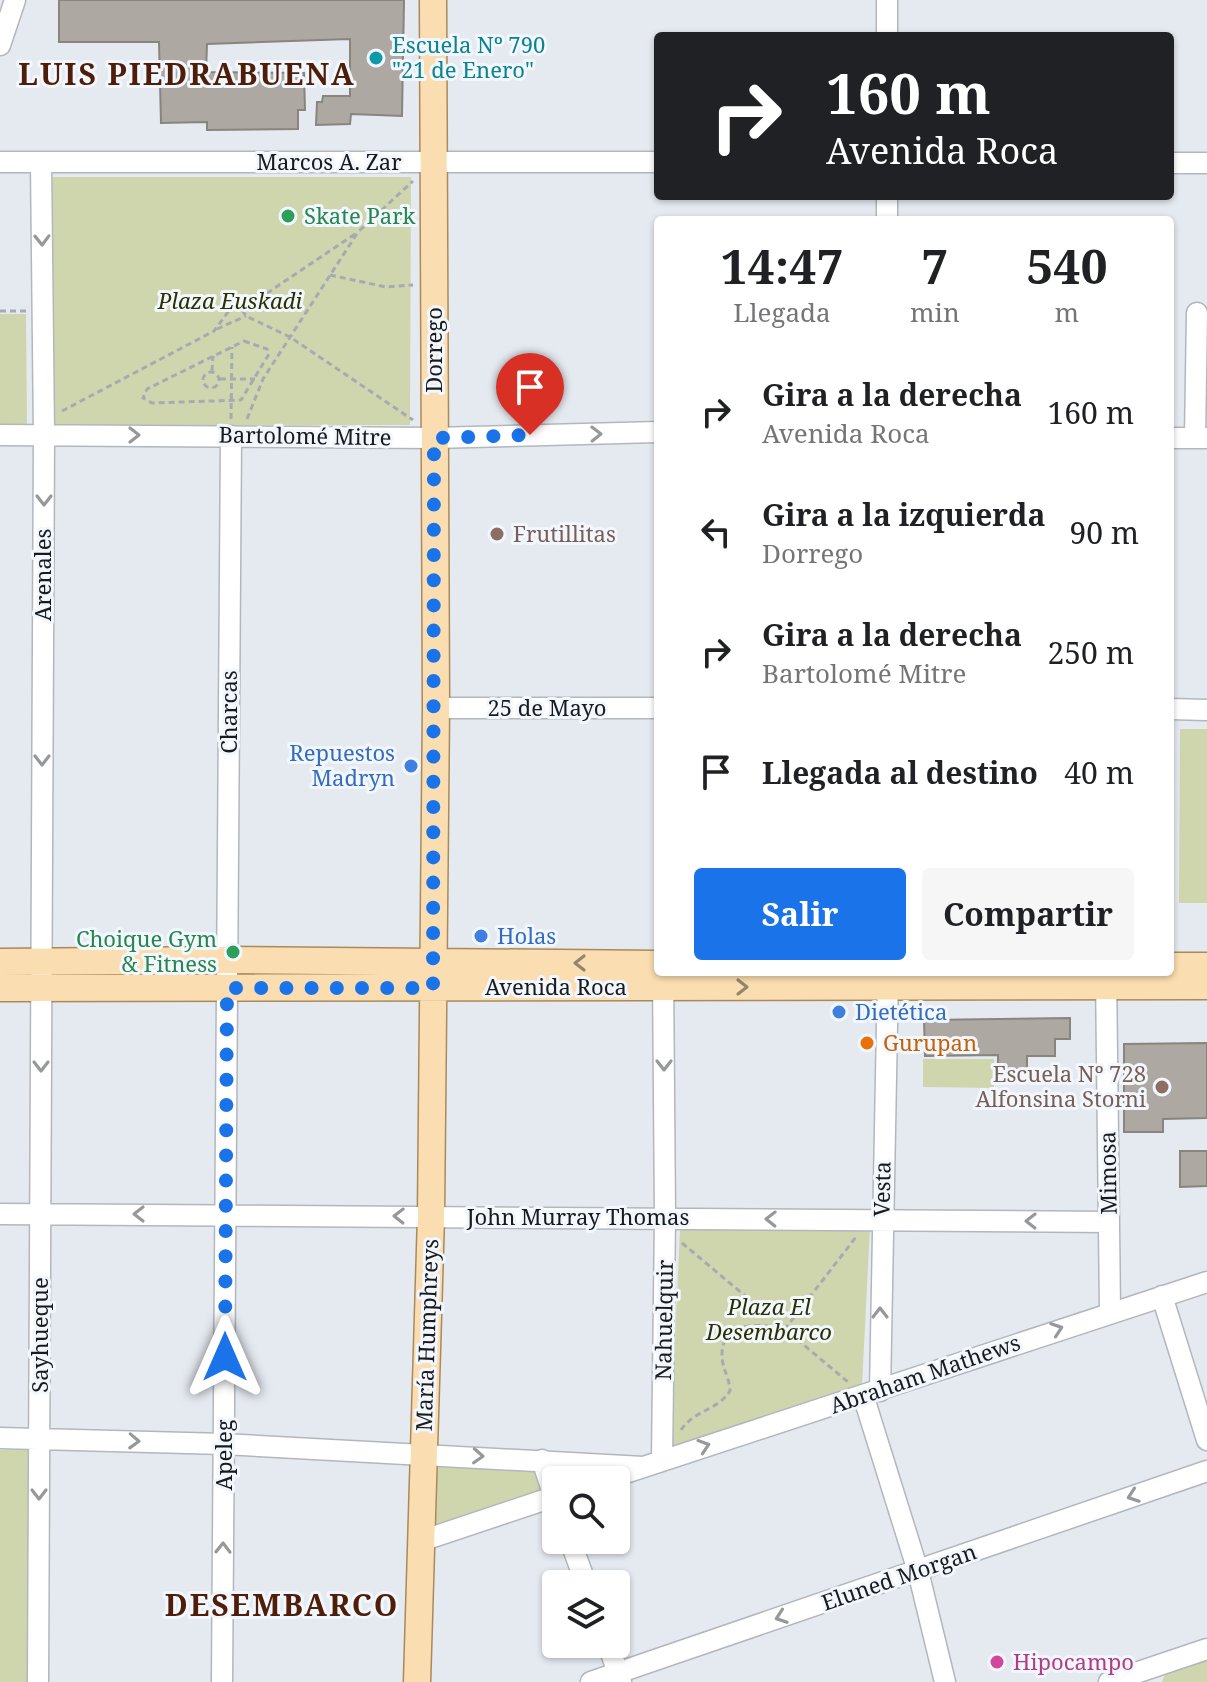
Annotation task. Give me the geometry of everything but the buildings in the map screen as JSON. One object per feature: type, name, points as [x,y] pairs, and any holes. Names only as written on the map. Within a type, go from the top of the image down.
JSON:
[{"type":"main road","name":"Dorrego","points":[[433,0],[436,708],[433,975]]},
{"type":"main road","name":"Avenida Roca","points":[[0,962],[227,960],[433,975]]},
{"type":"main road","points":[[1174,966],[1207,966]]},
{"type":"main road","name":"Avenida Roca","points":[[0,988],[227,988],[433,975],[654,974]]},
{"type":"main road","name":"María Humphreys","points":[[417,1682],[431,1216],[433,975]]},
{"type":"main road","name":"Avenida Roca","points":[[752,976],[1106,979],[1207,986]]},
{"type":"street","points":[[0,45],[15,0]]},
{"type":"street","points":[[887,0],[887,32]]},
{"type":"street","name":"Marcos A. Zar","points":[[0,162],[654,162]]},
{"type":"street","name":"Arenales","points":[[41,162],[44,427],[41,988]]},
{"type":"street","points":[[1174,163],[1207,163]]},
{"type":"street","points":[[1174,438],[1201,438],[1197,313]]},
{"type":"street","name":"Bartolomé Mitre","points":[[0,435],[44,427],[236,436],[434,438],[654,432]]},
{"type":"street","name":"Charcas","points":[[227,988],[236,436]]},
{"type":"street","name":"25 de Mayo","points":[[436,708],[654,708]]},
{"type":"street","points":[[1174,709],[1207,710]]},
{"type":"street","name":"Nahuelquir","points":[[652,1464],[665,1223],[662,976]]},
{"type":"street","name":"Vesta","points":[[888,979],[875,1220],[872,1393],[945,1682]]},
{"type":"street","name":"Mimosa","points":[[1106,979],[1110,1311]]},
{"type":"street","name":"Sayhueque","points":[[38,1682],[41,988]]},
{"type":"street","name":"Apeleg","points":[[222,1682],[227,988]]},
{"type":"street","name":"John Murray Thomas","points":[[0,1214],[431,1216],[665,1223],[875,1220],[1109,1222]]},
{"type":"street","name":"Abraham Mathews","points":[[630,1471],[1110,1311],[1207,1282]]},
{"type":"street","points":[[1162,1296],[1207,1440]]},
{"type":"street","name":"Abraham Mathews","points":[[0,1438],[224,1444],[652,1464]]},
{"type":"street","points":[[542,1460],[544,1466]]},
{"type":"street","name":"Eluned Morgan","points":[[591,1682],[620,1677],[1207,1471]]},
{"type":"street","points":[[421,1541],[542,1502]]},
{"type":"street","points":[[1109,1682],[1207,1649]]},
{"type":"street","points":[[613,1658],[620,1677]]},
{"type":"path","points":[[236,436],[263,379],[358,232],[433,162]]},
{"type":"path","points":[[242,310],[347,236],[358,232]]},
{"type":"path","points":[[330,275],[386,287],[434,283]]},
{"type":"path","points":[[214,331],[236,301],[246,316],[290,337],[405,412],[434,438]]},
{"type":"path","points":[[0,311],[43,311]]},
{"type":"path","points":[[44,427],[246,316]]},
{"type":"path","points":[[244,341],[269,351],[244,397],[152,403],[143,398],[147,389],[232,347],[244,341]]},
{"type":"path","points":[[232,347],[231,400],[236,436]]},
{"type":"path","points":[[213,356],[212,371],[220,379],[255,379]]},
{"type":"path","points":[[212,371],[206,373],[203,380],[212,388]]},
{"type":"path","points":[[212,401],[212,388],[220,379]]},
{"type":"path","points":[[785,1329],[875,1220]]},
{"type":"path","points":[[665,1223],[785,1329],[872,1393]]},
{"type":"path","points":[[652,1464],[688,1418],[723,1402],[730,1391],[721,1352],[727,1339],[741,1327],[755,1323],[785,1329]]},
{"type":"green space","name":"Plaza Euskadi","points":[[50,177],[411,177],[410,425],[49,425]]},
{"type":"green space","points":[[0,314],[26,314],[27,424],[0,424]]},
{"type":"green space","points":[[1180,729],[1207,729],[1207,903],[1179,903]]},
{"type":"green space","points":[[923,1059],[994,1059],[994,1088],[923,1087]]},
{"type":"green space","name":"Plaza El Desembarco","points":[[870,1228],[862,1386],[670,1450],[680,1229]]},
{"type":"green space","points":[[0,1450],[29,1450],[29,1682],[0,1682]]},
{"type":"green space","points":[[429,1462],[536,1466],[542,1489],[430,1528]]},
{"type":"green space","points":[[1207,1659],[1207,1682],[1162,1682],[1166,1672]]},
{"type":"place","name":"Escuela Nº 790 \"21 de Enero\"","points":[[376,58]]},
{"type":"place","name":"Skate Park","points":[[288,216]]},
{"type":"place","name":"Frutillitas","points":[[497,534]]},
{"type":"place","name":"Repuestos Madryn","points":[[411,766]]},
{"type":"place","name":"Holas","points":[[481,936]]},
{"type":"place","name":"Choique Gym & Fitness","points":[[233,952]]},
{"type":"place","name":"Dietética","points":[[839,1012]]},
{"type":"place","name":"Gurupan","points":[[867,1043]]},
{"type":"place","name":"Escuela Nº 728 Alfonsina Storni","points":[[1162,1087]]},
{"type":"place","name":"Hipocampo","points":[[997,1662]]},
{"type":"district","name":"LUIS PIEDRABUENA","points":[[187,75]]},
{"type":"district","name":"DESEMBARCO","points":[[282,1606]]},
{"type":"route","points":[[225,1357],[227,988],[433,988],[436,708],[434,438],[530,435]]}]
